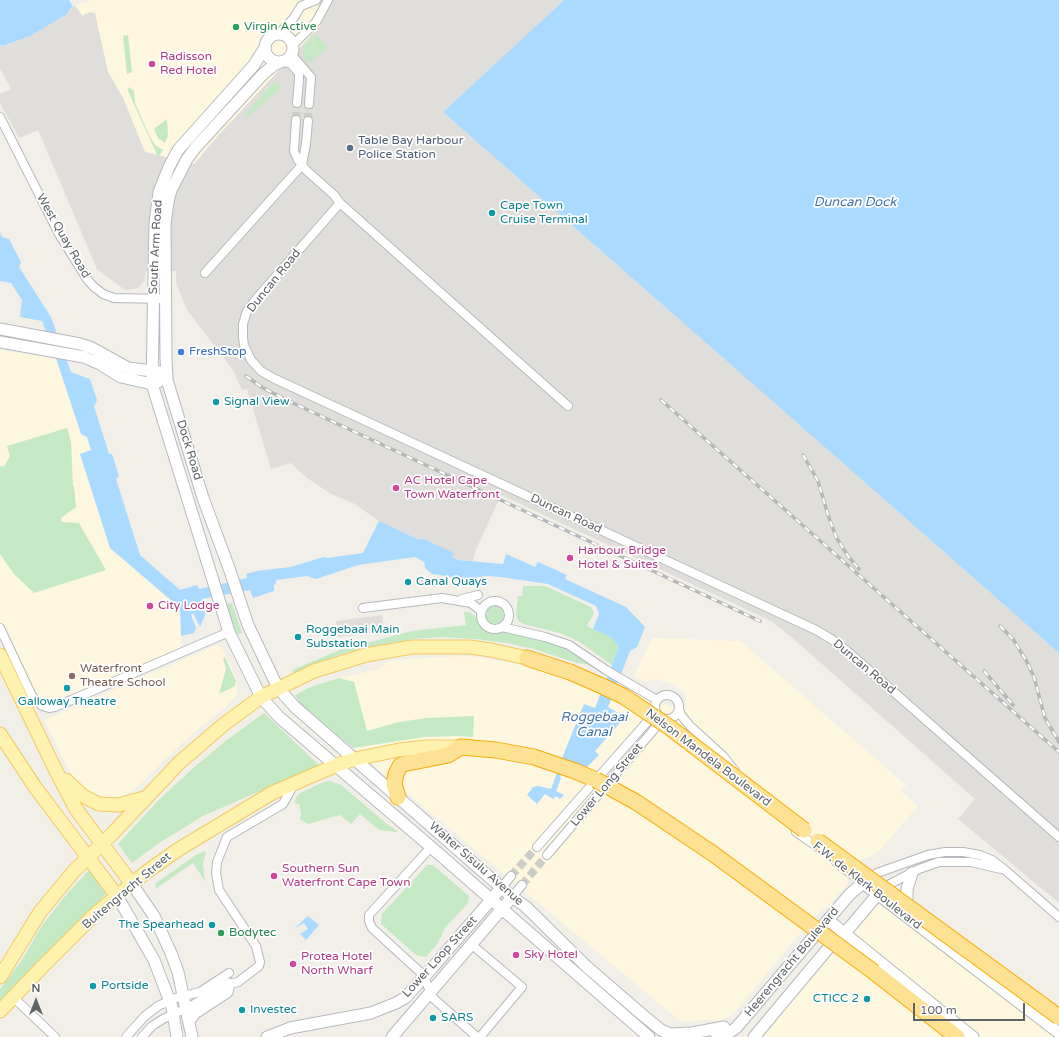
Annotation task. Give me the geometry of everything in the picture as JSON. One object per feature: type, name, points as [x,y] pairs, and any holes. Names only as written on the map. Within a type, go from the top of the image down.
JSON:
[{"type":"highway","name":"Nelson Mandela Boulevard","points":[[527,658],[577,675],[602,686],[623,696],[644,710],[669,727],[804,830],[1059,1017]]},
{"type":"highway","points":[[398,797],[394,784],[396,774],[400,766],[403,764],[448,755],[463,747],[515,752],[554,763],[589,777],[636,802],[718,858],[874,972],[957,1037]]},
{"type":"main road","name":"Nelson Mandela Boulevard","points":[[261,697],[314,671],[366,655],[412,647],[470,647],[527,658]]},
{"type":"main road","points":[[0,655],[76,809],[132,884]]},
{"type":"main road","points":[[0,977],[40,912],[88,858],[201,743],[229,720],[261,697]]},
{"type":"main road","points":[[0,734],[30,780],[117,896]]},
{"type":"main road","points":[[336,765],[355,759],[399,750],[426,747],[463,747]]},
{"type":"main road","name":"Buitengracht Street","points":[[0,1011],[94,915],[178,848],[272,794],[336,765]]},
{"type":"main road","points":[[55,769],[79,793],[91,801],[99,804],[118,806],[147,797]]},
{"type":"street","points":[[282,62],[286,60],[292,49],[316,22],[328,0]]},
{"type":"street","points":[[297,103],[300,80],[299,73],[291,64],[276,62],[269,58],[264,49],[268,38],[279,33],[293,19],[301,6],[308,2],[313,4],[317,7],[319,14]]},
{"type":"street","points":[[279,33],[288,37],[292,49],[311,77],[310,104]]},
{"type":"street","name":"South Arm Road","points":[[152,384],[155,223],[159,192],[178,150],[254,66],[264,49]]},
{"type":"street","name":"South Arm Road","points":[[167,376],[165,224],[172,190],[180,172],[196,148],[263,74],[274,65],[282,62]]},
{"type":"street","name":"West Quay Road","points":[[0,117],[59,234],[87,279],[98,291],[120,299],[166,299]]},
{"type":"street","points":[[296,120],[294,151],[302,165],[334,195],[340,203],[568,406]]},
{"type":"street","points":[[205,273],[302,165],[308,121]]},
{"type":"street","name":"Duncan Road","points":[[340,203],[256,298],[247,311],[243,324],[243,341],[251,360],[261,371],[273,378],[816,630],[846,650],[1059,837]]},
{"type":"street","points":[[0,329],[66,341],[92,348],[128,368],[152,371],[167,376]]},
{"type":"street","points":[[0,342],[75,355],[92,360],[121,377],[152,384],[167,376]]},
{"type":"street","name":"Dock Road","points":[[167,376],[203,498],[232,576],[248,625],[278,688]]},
{"type":"street","name":"Dock Road","points":[[152,384],[229,632],[261,697]]},
{"type":"street","points":[[363,608],[440,598],[466,598],[478,594]]},
{"type":"street","points":[[478,594],[491,602]]},
{"type":"street","points":[[478,594],[482,610],[481,616],[484,625],[493,629],[502,627],[532,634],[569,645],[606,670],[657,700]]},
{"type":"street","points":[[455,599],[470,603],[482,610]]},
{"type":"street","points":[[482,610],[491,602],[495,601],[503,604],[517,627],[532,634]]},
{"type":"street","points":[[502,627],[506,624],[509,616]]},
{"type":"street","points":[[0,628],[32,696],[42,706],[49,708],[56,707],[229,632]]},
{"type":"street","name":"Walter Sisulu Avenue","points":[[278,688],[295,707],[512,897],[525,906],[586,967],[654,1025],[673,1036]]},
{"type":"street","points":[[663,696],[673,696],[678,702],[678,713],[671,718],[661,718],[656,712],[655,706],[657,700],[663,696]]},
{"type":"street","name":"Walter Sisulu Avenue","points":[[261,697],[279,717],[649,1037]]},
{"type":"street","name":"F.W. de Klerk Boulevard","points":[[679,709],[690,726],[723,756],[733,769],[747,793],[780,820],[826,853],[844,869],[1059,1033]]},
{"type":"street","name":"Lower Long Street","points":[[537,847],[656,712]]},
{"type":"street","name":"F.W. de Klerk Boulevard","points":[[671,718],[690,726]]},
{"type":"street","name":"Lower Long Street","points":[[547,856],[656,727],[671,718]]},
{"type":"street","points":[[126,1037],[153,1009],[170,1000],[204,991],[259,966],[256,946],[219,890],[216,873],[217,862],[227,836],[283,804],[294,783]]},
{"type":"street","points":[[431,847],[369,915],[369,921],[372,928],[416,967],[424,977],[433,998],[479,1037],[522,987],[471,944]]},
{"type":"street","points":[[863,883],[877,873],[928,855],[945,852],[963,852],[980,855],[992,860],[1059,916]]},
{"type":"street","points":[[878,894],[890,884],[931,864],[951,861],[979,863],[1005,870]]},
{"type":"street","points":[[909,918],[906,894],[912,873]]},
{"type":"street","points":[[502,887],[511,876]]},
{"type":"street","name":"Heerengracht Boulevard","points":[[694,1037],[703,1034],[730,1032],[736,1028],[850,894],[863,883]]},
{"type":"street","points":[[132,884],[146,903],[160,928],[178,972],[192,1037]]},
{"type":"street","points":[[392,1037],[522,885]]},
{"type":"street","name":"Lower Loop Street","points":[[268,1037],[290,1028],[356,1016],[386,1008],[405,998],[502,887]]},
{"type":"street","name":"Heerengracht Boulevard","points":[[754,1037],[843,932],[851,926],[878,894]]},
{"type":"street","points":[[117,896],[154,960],[170,1000],[177,1037]]},
{"type":"street","points":[[828,920],[973,1037]]},
{"type":"street","points":[[142,1037],[158,1022],[185,1008],[232,979]]},
{"type":"street","points":[[189,1021],[194,1014],[227,992],[232,979]]},
{"type":"street","points":[[13,997],[55,1037]]},
{"type":"street","points":[[673,1036],[722,1028],[742,1021]]},
{"type":"street","points":[[716,1033],[730,1037]]},
{"type":"shaded area","points":[[93,0],[312,0],[321,6],[323,16],[320,26],[216,138],[194,165],[145,152],[123,98],[108,72],[95,13],[90,12],[82,16],[75,5]]},
{"type":"shaded area","points":[[312,0],[564,0],[443,112],[1059,653],[1059,903],[958,819],[975,799],[796,641],[771,621],[501,495],[475,552],[473,561],[458,560],[421,538],[420,540],[379,521],[353,503],[331,494],[307,478],[291,463],[271,469],[247,389],[242,390],[233,370],[187,310],[176,283],[176,271],[146,271],[145,281],[138,288],[125,290],[97,269],[38,130],[19,138],[0,103],[0,94],[11,89],[0,68],[0,45],[9,45],[30,36],[66,15],[75,5],[82,16],[90,12],[95,13],[108,72],[123,98],[145,152],[194,164],[216,138],[320,26],[323,16],[321,6]]},
{"type":"shaded area","points":[[0,350],[56,358],[81,434],[87,437],[91,450],[80,454],[110,548],[180,608],[181,649],[47,703],[43,703],[38,700],[0,622]]},
{"type":"shaded area","points":[[382,615],[384,631],[338,637],[336,621]]},
{"type":"shaded area","points":[[652,638],[740,641],[906,785],[901,791],[918,806],[878,852],[870,857],[861,859],[845,887],[830,904],[812,919],[733,1014],[722,1020],[680,1021],[301,705],[295,695],[310,687],[339,678],[380,669],[388,661],[469,656],[528,666],[552,673],[575,681],[611,698],[618,681],[638,692],[685,713],[686,695],[675,685],[655,679],[646,682],[634,676]]},
{"type":"shaded area","points":[[217,645],[221,647],[225,653],[237,681],[237,692],[235,698],[183,742],[137,787],[127,794],[118,798],[109,799],[84,789],[77,782],[68,768],[44,720]]},
{"type":"shaded area","points":[[876,904],[881,905],[1058,1037],[764,1037],[832,951]]},
{"type":"green space","points":[[315,34],[328,47],[315,58],[313,35]]},
{"type":"green space","points":[[128,35],[132,72],[127,74],[123,36]]},
{"type":"green space","points":[[312,37],[314,59],[308,64],[303,57],[303,51],[306,43]]},
{"type":"green space","points":[[275,81],[282,88],[247,117],[245,115]]},
{"type":"green space","points":[[129,87],[134,91],[135,103],[150,137],[155,145],[163,150],[158,157],[128,91]]},
{"type":"green space","points":[[167,119],[168,136],[165,143],[158,138],[154,129]]},
{"type":"green space","points":[[67,428],[71,442],[73,486],[76,507],[61,518],[62,522],[79,523],[106,570],[34,593],[14,574],[0,554],[0,467],[4,467],[10,456],[7,446]]},
{"type":"green space","points":[[523,586],[545,586],[591,607],[594,613],[587,626],[611,637],[619,647],[612,665],[580,642],[563,634],[524,624],[518,621],[516,614],[518,596],[522,596]]},
{"type":"green space","points":[[232,603],[242,633],[236,635],[225,605]]},
{"type":"green space","points":[[491,606],[499,606],[504,611],[502,622],[499,624],[491,624],[486,619],[486,611]]},
{"type":"green space","points":[[464,612],[469,612],[475,616],[485,631],[491,633],[509,632],[534,637],[564,647],[594,664],[595,669],[586,664],[577,663],[534,649],[507,643],[442,637],[413,639],[364,648],[341,654],[294,673],[292,670],[340,650],[412,631],[466,625]]},
{"type":"green space","points":[[225,657],[236,681],[233,687],[219,694],[226,669],[223,658]]},
{"type":"green space","points":[[339,678],[354,682],[367,731],[399,722],[426,718],[474,716],[473,737],[424,737],[353,748],[301,705],[295,695],[310,687]]},
{"type":"green space","points":[[264,713],[321,767],[203,816],[159,843],[132,863],[118,844],[159,800],[192,769],[227,740]]},
{"type":"green space","points":[[330,781],[341,785],[398,832],[379,830],[360,814],[351,824],[340,815],[308,824],[300,819],[301,813],[299,804],[295,803],[296,797],[300,793],[324,782]]},
{"type":"green space","points":[[206,851],[203,864],[205,881],[193,863],[155,889],[156,883],[196,855]]},
{"type":"green space","points":[[427,865],[433,865],[469,896],[468,903],[445,928],[438,943],[426,957],[416,955],[381,924],[382,914]]},
{"type":"green space","points":[[89,870],[106,894],[0,1003],[0,989],[22,960],[41,927],[67,894]]},
{"type":"water","points":[[0,0],[69,0],[73,6],[66,15],[30,36],[4,46],[0,45]]},
{"type":"water","name":"Duncan Dock","points":[[564,0],[1059,0],[1059,653],[443,112]]},
{"type":"water","name":"Roggebaai Canal","points":[[0,232],[2,237],[9,239],[21,262],[19,267],[51,317],[71,372],[90,379],[97,400],[94,406],[109,454],[112,454],[119,476],[116,479],[140,555],[180,590],[197,585],[199,589],[247,578],[246,574],[257,571],[291,567],[323,557],[327,558],[363,553],[379,521],[420,540],[421,538],[454,553],[452,557],[458,560],[503,564],[506,554],[535,567],[538,562],[567,575],[565,579],[626,607],[645,627],[637,647],[630,651],[608,707],[625,717],[595,751],[599,755],[575,779],[561,774],[556,791],[564,795],[560,799],[556,796],[553,799],[545,794],[537,804],[527,795],[533,787],[538,786],[551,789],[584,704],[595,708],[619,647],[611,637],[593,629],[599,614],[596,606],[548,584],[501,577],[486,576],[465,579],[432,574],[425,568],[424,562],[415,557],[358,565],[316,579],[307,576],[276,580],[274,591],[253,598],[250,590],[202,599],[206,613],[200,627],[193,613],[191,615],[196,628],[194,633],[181,636],[180,608],[110,548],[80,454],[91,450],[87,437],[81,434],[42,321],[20,317],[22,300],[11,283],[0,281]]},
{"type":"water","points":[[308,916],[319,925],[306,940],[300,934],[308,929],[304,923],[294,929]]},
{"type":"tunnel","points":[[296,120],[297,103]]},
{"type":"tunnel","points":[[308,121],[309,104]]},
{"type":"tunnel","points":[[511,876],[537,847]]},
{"type":"tunnel","points":[[522,885],[547,855]]},
{"type":"railway","points":[[246,376],[263,388],[295,404],[760,621]]},
{"type":"railway","points":[[661,400],[1059,752]]},
{"type":"railway","points":[[803,455],[818,481],[836,537],[848,556],[859,569]]},
{"type":"railway","points":[[1000,626],[1013,639],[1027,662],[1034,677],[1045,718],[1059,742]]},
{"type":"railway","points":[[984,671],[1013,705]]},
{"type":"place","name":"Virgin Active","points":[[236,27]]},
{"type":"place","name":"Radisson Red Hotel","points":[[152,64]]},
{"type":"place","name":"Table Bay Harbour Police Station","points":[[350,148]]},
{"type":"place","name":"Cape Town Cruise Terminal","points":[[492,213]]},
{"type":"place","name":"FreshStop","points":[[181,352]]},
{"type":"place","name":"Signal View","points":[[216,402]]},
{"type":"place","name":"AC Hotel Cape Town Waterfront","points":[[396,488]]},
{"type":"place","name":"Harbour Bridge Hotel & Suites","points":[[570,558]]},
{"type":"place","name":"Canal Quays","points":[[408,582]]},
{"type":"place","name":"City Lodge","points":[[150,606]]},
{"type":"place","name":"Roggebaai Main Substation","points":[[298,637]]},
{"type":"place","name":"Waterfront Theatre School","points":[[72,676]]},
{"type":"place","name":"Galloway Theatre","points":[[67,688]]},
{"type":"place","name":"Southern Sun Waterfront Cape Town","points":[[274,876]]},
{"type":"place","name":"The Spearhead","points":[[212,925]]},
{"type":"place","name":"Bodytec","points":[[221,933]]},
{"type":"place","name":"Sky Hotel","points":[[516,955]]},
{"type":"place","name":"Protea Hotel North Wharf","points":[[293,964]]},
{"type":"place","name":"Portside","points":[[93,986]]},
{"type":"place","name":"CTICC 2","points":[[867,999]]},
{"type":"place","name":"Investec","points":[[242,1010]]},
{"type":"place","name":"SARS","points":[[433,1018]]}]
